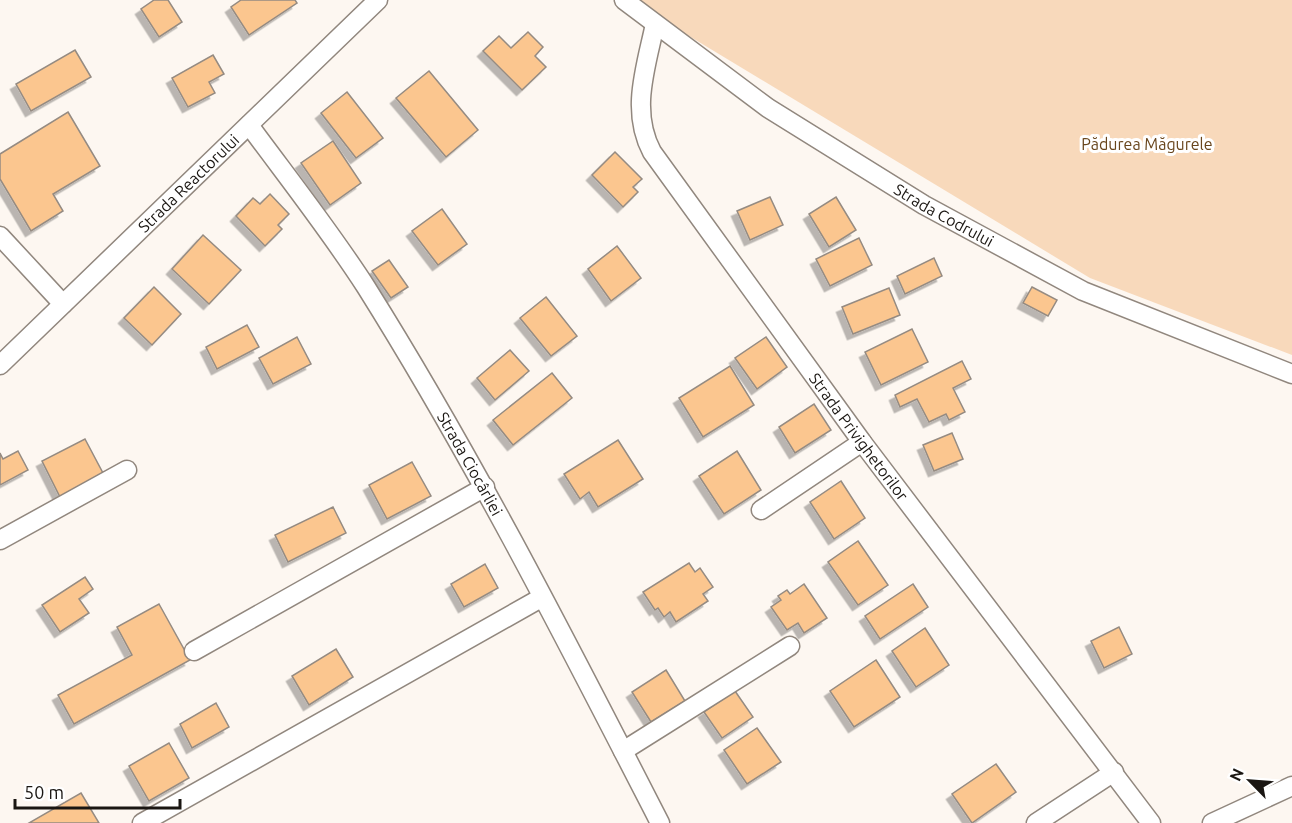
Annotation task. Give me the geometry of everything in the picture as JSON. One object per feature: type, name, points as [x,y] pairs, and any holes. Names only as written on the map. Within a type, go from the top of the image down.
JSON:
[{"type":"street","name":"Strada Reactorului","points":[[0,365],[378,0]]},
{"type":"street","name":"Strada Codrului","points":[[624,0],[777,114],[924,205],[1030,264],[1133,313],[1292,374]]},
{"type":"street","name":"Strada Privighetorilor","points":[[655,24],[639,110],[646,142],[678,192],[861,442],[1151,823]]},
{"type":"street","name":"Strada Ciocârliei","points":[[249,125],[364,284],[485,487],[660,823]]},
{"type":"street","points":[[0,236],[63,304]]},
{"type":"street","points":[[761,510],[861,442]]},
{"type":"street","points":[[0,540],[127,470]]},
{"type":"street","points":[[194,651],[485,487]]},
{"type":"street","points":[[142,823],[542,598]]},
{"type":"street","points":[[623,751],[790,645]]},
{"type":"street","points":[[1036,823],[1114,772]]},
{"type":"street","points":[[1212,823],[1292,786]]},
{"type":"green space","name":"Pădurea Măgurele","points":[[636,0],[1292,0],[1292,355],[1090,278],[646,10]]},
{"type":"building","points":[[154,0],[168,0],[182,22],[159,37],[141,9]]},
{"type":"building","points":[[241,0],[295,0],[297,3],[249,35],[231,7]]},
{"type":"building","points":[[528,32],[543,47],[535,56],[546,67],[522,90],[483,51],[499,36],[511,48]]},
{"type":"building","points":[[75,50],[91,77],[31,111],[16,84]]},
{"type":"building","points":[[213,55],[224,74],[209,82],[215,93],[188,107],[172,78]]},
{"type":"building","points":[[429,71],[478,130],[446,157],[396,98]]},
{"type":"building","points":[[347,92],[383,138],[356,158],[321,113]]},
{"type":"building","points":[[68,112],[100,166],[53,194],[63,211],[31,231],[0,179],[0,154]]},
{"type":"building","points":[[333,141],[361,183],[330,205],[301,163]]},
{"type":"building","points":[[615,152],[642,179],[633,187],[638,192],[623,207],[592,175]]},
{"type":"building","points":[[270,194],[289,214],[278,225],[282,229],[265,246],[236,216],[253,198],[260,204]]},
{"type":"building","points":[[770,197],[783,225],[750,240],[737,211]]},
{"type":"building","points":[[836,197],[856,230],[829,247],[809,214]]},
{"type":"building","points":[[442,209],[467,244],[438,265],[412,231]]},
{"type":"building","points":[[203,235],[241,270],[209,304],[172,269]]},
{"type":"building","points":[[859,238],[872,265],[830,286],[816,259]]},
{"type":"building","points":[[617,246],[641,278],[611,301],[588,269]]},
{"type":"building","points":[[934,258],[942,276],[905,294],[897,276]]},
{"type":"building","points":[[389,260],[408,287],[391,298],[372,271]]},
{"type":"building","points":[[154,287],[181,314],[152,345],[124,318]]},
{"type":"building","points":[[1032,287],[1057,300],[1048,316],[1023,303]]},
{"type":"building","points":[[889,288],[900,315],[853,334],[842,307]]},
{"type":"building","points":[[546,297],[577,336],[551,356],[520,318]]},
{"type":"building","points":[[247,325],[259,347],[217,369],[206,347]]},
{"type":"building","points":[[912,329],[928,362],[881,385],[865,352]]},
{"type":"building","points":[[297,337],[311,364],[273,384],[259,358]]},
{"type":"building","points":[[766,337],[787,367],[757,389],[735,358]]},
{"type":"building","points":[[510,350],[529,371],[495,400],[477,378]]},
{"type":"building","points":[[962,361],[971,379],[953,388],[965,412],[949,420],[946,414],[929,422],[917,399],[900,407],[895,395]]},
{"type":"building","points":[[730,366],[754,405],[703,437],[679,398]]},
{"type":"building","points":[[552,373],[572,398],[513,445],[493,420]]},
{"type":"building","points":[[814,404],[831,430],[795,453],[779,427]]},
{"type":"building","points":[[952,433],[963,459],[934,471],[923,445]]},
{"type":"building","points":[[85,439],[104,475],[60,497],[42,461]]},
{"type":"building","points":[[618,440],[643,479],[598,507],[589,492],[580,499],[564,474]]},
{"type":"building","points":[[18,451],[28,470],[0,485],[0,453],[3,459]]},
{"type":"building","points":[[737,451],[761,490],[724,514],[699,476]]},
{"type":"building","points":[[412,462],[431,496],[387,519],[369,485]]},
{"type":"building","points":[[841,481],[865,518],[834,539],[810,502]]},
{"type":"building","points":[[333,507],[346,533],[288,562],[275,535]]},
{"type":"building","points":[[858,541],[888,585],[858,605],[828,562]]},
{"type":"building","points":[[689,563],[695,572],[700,568],[713,587],[703,594],[708,601],[676,622],[670,612],[664,617],[658,608],[655,610],[643,592]]},
{"type":"building","points":[[485,564],[498,588],[464,607],[451,584]]},
{"type":"building","points":[[85,577],[93,589],[79,599],[89,613],[60,632],[42,605]]},
{"type":"building","points":[[804,584],[827,618],[804,633],[798,623],[787,630],[771,607],[781,600],[778,596],[787,590],[790,594]]},
{"type":"building","points":[[913,584],[928,607],[880,639],[865,616]]},
{"type":"building","points":[[159,604],[190,660],[74,724],[58,695],[132,655],[117,627]]},
{"type":"building","points":[[1119,627],[1132,654],[1104,668],[1091,641]]},
{"type":"building","points":[[925,628],[949,665],[916,687],[892,651]]},
{"type":"building","points":[[336,649],[353,677],[309,705],[292,676]]},
{"type":"building","points":[[876,660],[900,697],[854,727],[830,691]]},
{"type":"building","points":[[666,670],[685,701],[651,722],[632,692]]},
{"type":"building","points":[[735,691],[753,717],[722,738],[704,712]]},
{"type":"building","points":[[216,703],[229,727],[192,748],[180,724]]},
{"type":"building","points":[[757,728],[781,762],[747,784],[724,750]]},
{"type":"building","points":[[169,743],[189,778],[149,801],[129,766]]},
{"type":"building","points":[[996,764],[1016,792],[972,823],[952,794]]},
{"type":"building","points":[[81,793],[99,823],[29,823]]}]
